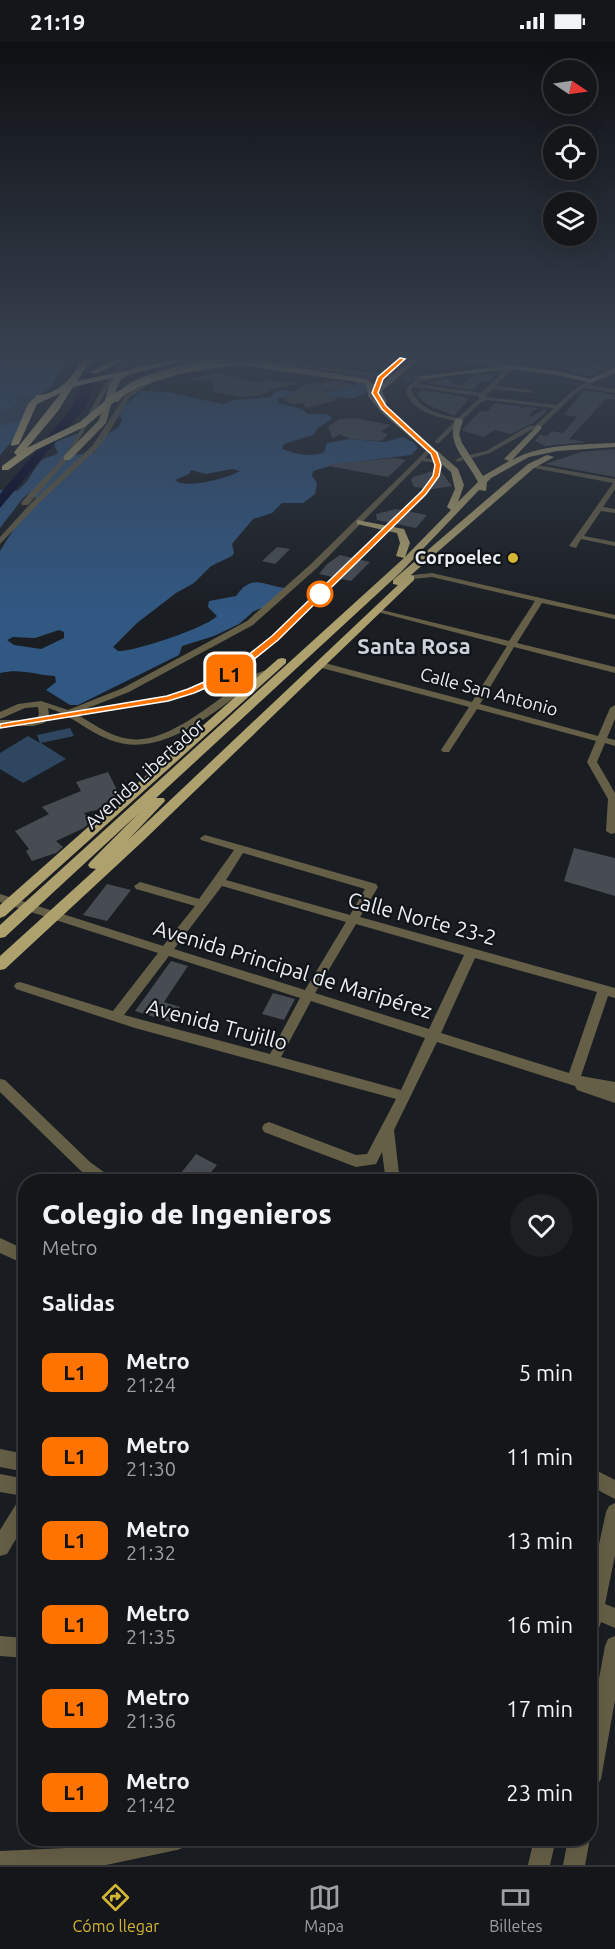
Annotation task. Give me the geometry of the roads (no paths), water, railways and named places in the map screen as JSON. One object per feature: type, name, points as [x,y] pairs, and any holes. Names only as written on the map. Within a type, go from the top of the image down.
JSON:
[{"type":"highway","points":[[2,468],[15,444]]},
{"type":"highway","points":[[2,468],[24,444]]},
{"type":"highway","points":[[2,468],[42,444]]},
{"type":"main road","points":[[67,458],[81,444]]},
{"type":"main road","points":[[423,444],[454,471],[461,483],[447,517]]},
{"type":"main road","points":[[435,444],[484,484]]},
{"type":"main road","points":[[460,444],[484,484]]},
{"type":"main road","points":[[447,517],[484,484],[523,444]]},
{"type":"main road","points":[[536,444],[557,449],[615,446]]},
{"type":"main road","name":"Avenida Libertador","points":[[0,942],[132,815],[183,775],[268,699],[297,667],[424,561],[531,466],[562,453],[615,446]]},
{"type":"main road","points":[[473,516],[484,484],[516,459],[557,449]]},
{"type":"main road","name":"Avenida Libertador","points":[[3,910],[447,517]]},
{"type":"main road","name":"Avenida Libertador","points":[[0,933],[297,667],[411,557],[447,517]]},
{"type":"main road","points":[[360,522],[401,531],[404,534],[405,543],[401,556]]},
{"type":"main road","name":"Avenida Libertador","points":[[0,965],[378,611],[412,577],[424,561]]},
{"type":"main road","points":[[297,667],[323,662],[352,622]]},
{"type":"main road","points":[[297,667],[317,631]]},
{"type":"main road","points":[[268,699],[288,696]]},
{"type":"main road","points":[[132,815],[91,842],[39,888],[35,897],[52,902],[60,898],[183,775]]},
{"type":"main road","points":[[3,910],[14,909],[48,920]]},
{"type":"main road","points":[[0,951],[30,922],[3,910]]},
{"type":"street","points":[[0,532],[67,458],[75,444]]},
{"type":"street","points":[[0,542],[22,515],[86,456],[95,444]]},
{"type":"street","points":[[472,456],[488,452],[502,444]]},
{"type":"street","points":[[68,713],[126,690],[244,627],[280,597],[360,522],[427,452]]},
{"type":"street","points":[[420,459],[438,462]]},
{"type":"street","points":[[531,466],[615,483],[573,546]]},
{"type":"street","points":[[598,508],[615,511]]},
{"type":"street","points":[[580,537],[615,544]]},
{"type":"street","points":[[424,561],[424,570],[432,574],[615,617]]},
{"type":"street","points":[[412,577],[432,574]]},
{"type":"street","points":[[446,750],[540,600]]},
{"type":"street","points":[[378,611],[615,670]]},
{"type":"street","name":"Calle San Antonio","points":[[323,662],[615,743]]},
{"type":"street","points":[[0,716],[26,705],[40,704],[68,713],[117,741],[149,742],[167,736],[258,676],[270,672]]},
{"type":"street","points":[[0,723],[41,721],[44,710],[40,704]]},
{"type":"street","points":[[611,831],[613,799],[592,766],[600,739],[615,708]]},
{"type":"street","points":[[205,838],[372,887],[308,995],[273,1060]]},
{"type":"street","points":[[115,1017],[219,882],[241,848]]},
{"type":"street","name":"Calle Norte 23-2","points":[[219,882],[610,991]]},
{"type":"street","points":[[140,886],[202,904]]},
{"type":"street","name":"Avenida Principal de Maripérez","points":[[48,920],[308,995],[573,1080],[615,1087]]},
{"type":"street","points":[[268,1128],[356,1161],[368,1161],[405,1096],[471,953]]},
{"type":"street","name":"Avenida Trujillo","points":[[20,986],[115,1017],[405,1096]]},
{"type":"street","points":[[573,1080],[610,991]]},
{"type":"street","name":"Avenida Principal de Maripérez","points":[[573,1080],[585,1088],[615,1098]]},
{"type":"street","points":[[0,1084],[96,1174]]},
{"type":"street","points":[[387,1131],[392,1174]]},
{"type":"street","points":[[0,1245],[18,1254]]},
{"type":"street","points":[[0,1458],[18,1461]]},
{"type":"street","points":[[597,1480],[615,1490]]},
{"type":"street","points":[[0,1483],[18,1486]]},
{"type":"street","points":[[597,1588],[615,1512]]},
{"type":"street","points":[[0,1547],[18,1517]]},
{"type":"street","points":[[597,1614],[615,1618]]},
{"type":"street","points":[[0,1646],[18,1647]]},
{"type":"street","points":[[597,1742],[615,1646]]},
{"type":"street","points":[[0,1862],[51,1862],[90,1858],[150,1846]]},
{"type":"street","points":[[539,1865],[543,1846]]},
{"type":"street","points":[[574,1865],[578,1846]]},
{"type":"metro line","name":"L1","points":[[0,726],[168,698],[215,682],[247,663],[424,493],[433,482],[438,465],[434,453],[426,444]]},
{"type":"place","name":"Corpoelec","points":[[513,558]]},
{"type":"district","name":"Santa Rosa","points":[[414,646]]}]
